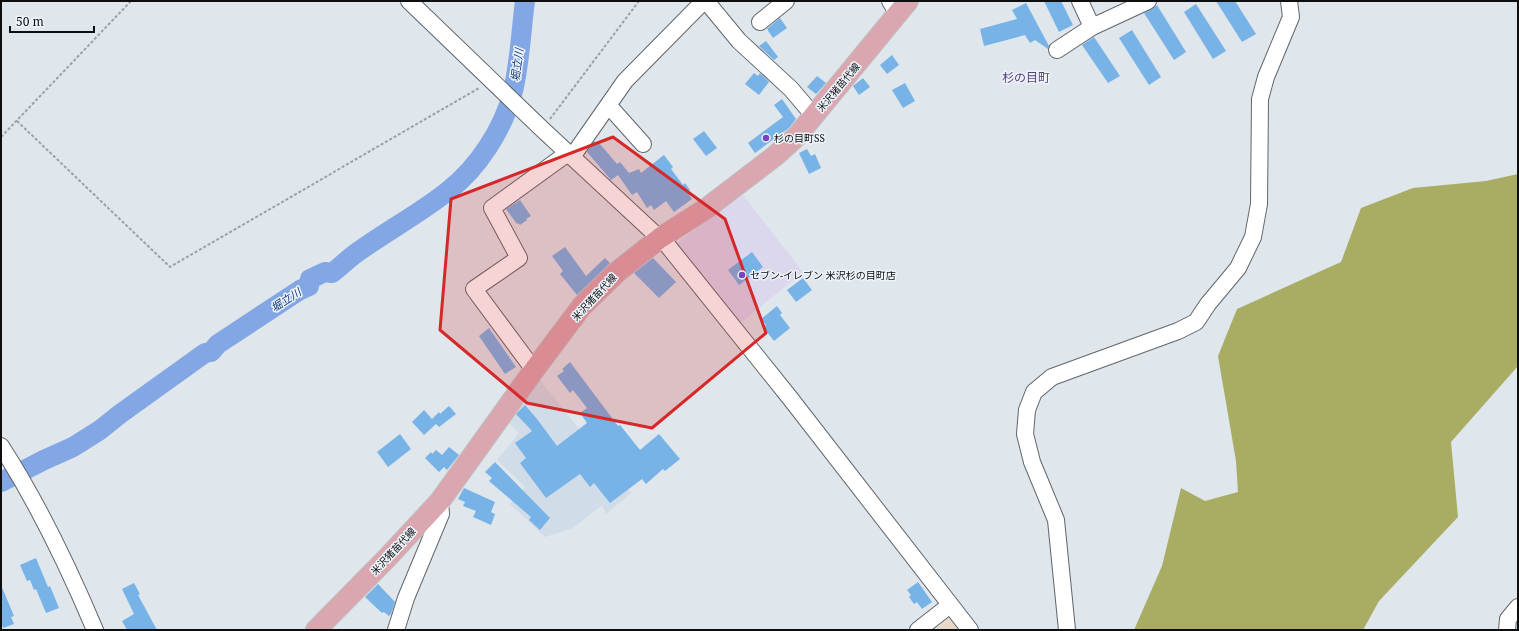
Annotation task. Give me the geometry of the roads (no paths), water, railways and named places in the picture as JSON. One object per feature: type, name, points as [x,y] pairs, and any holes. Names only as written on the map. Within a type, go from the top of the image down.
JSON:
[{"type":"main road","name":"米沢猪苗代線","points":[[316,630],[387,558],[440,501],[582,306],[617,272],[660,238],[707,208],[775,156],[797,136],[899,5]]},
{"type":"street","points":[[409,1],[542,129],[668,246],[790,398],[970,630]]},
{"type":"street","points":[[534,370],[474,289],[519,258],[492,208],[570,155],[609,106],[625,81],[705,1],[739,41],[792,89],[814,116]]},
{"type":"street","points":[[760,22],[786,1]]},
{"type":"street","points":[[1080,1],[1092,27]]},
{"type":"street","points":[[1057,50],[1092,27],[1148,1]]},
{"type":"street","points":[[1067,630],[1056,520],[1032,462],[1025,434],[1027,410],[1034,392],[1052,377],[1178,331],[1196,322],[1208,304],[1238,268],[1253,237],[1259,204],[1260,99],[1266,77],[1291,17],[1289,1]]},
{"type":"street","points":[[609,106],[643,144]]},
{"type":"street","points":[[1,446],[24,482],[56,543],[95,630]]},
{"type":"street","points":[[396,630],[406,598],[441,514],[440,501]]},
{"type":"street","points":[[918,630],[950,604]]},
{"type":"street","points":[[1507,630],[1508,619],[1518,607]]},
{"type":"waterway","name":"堀立川","points":[[1,482],[73,447],[100,430],[205,353],[211,352],[218,344],[300,290],[309,286],[310,279],[325,272],[332,273],[355,254],[425,207],[459,182],[470,171],[488,146],[509,105],[517,69],[525,1]]},
{"type":"place","name":"杉の目町SS","points":[[766,138]]},
{"type":"place","name":"セブン-イレブン 米沢杉の目町店","points":[[742,275]]},
{"type":"district","name":"杉の目町","points":[[1026,78]]}]
